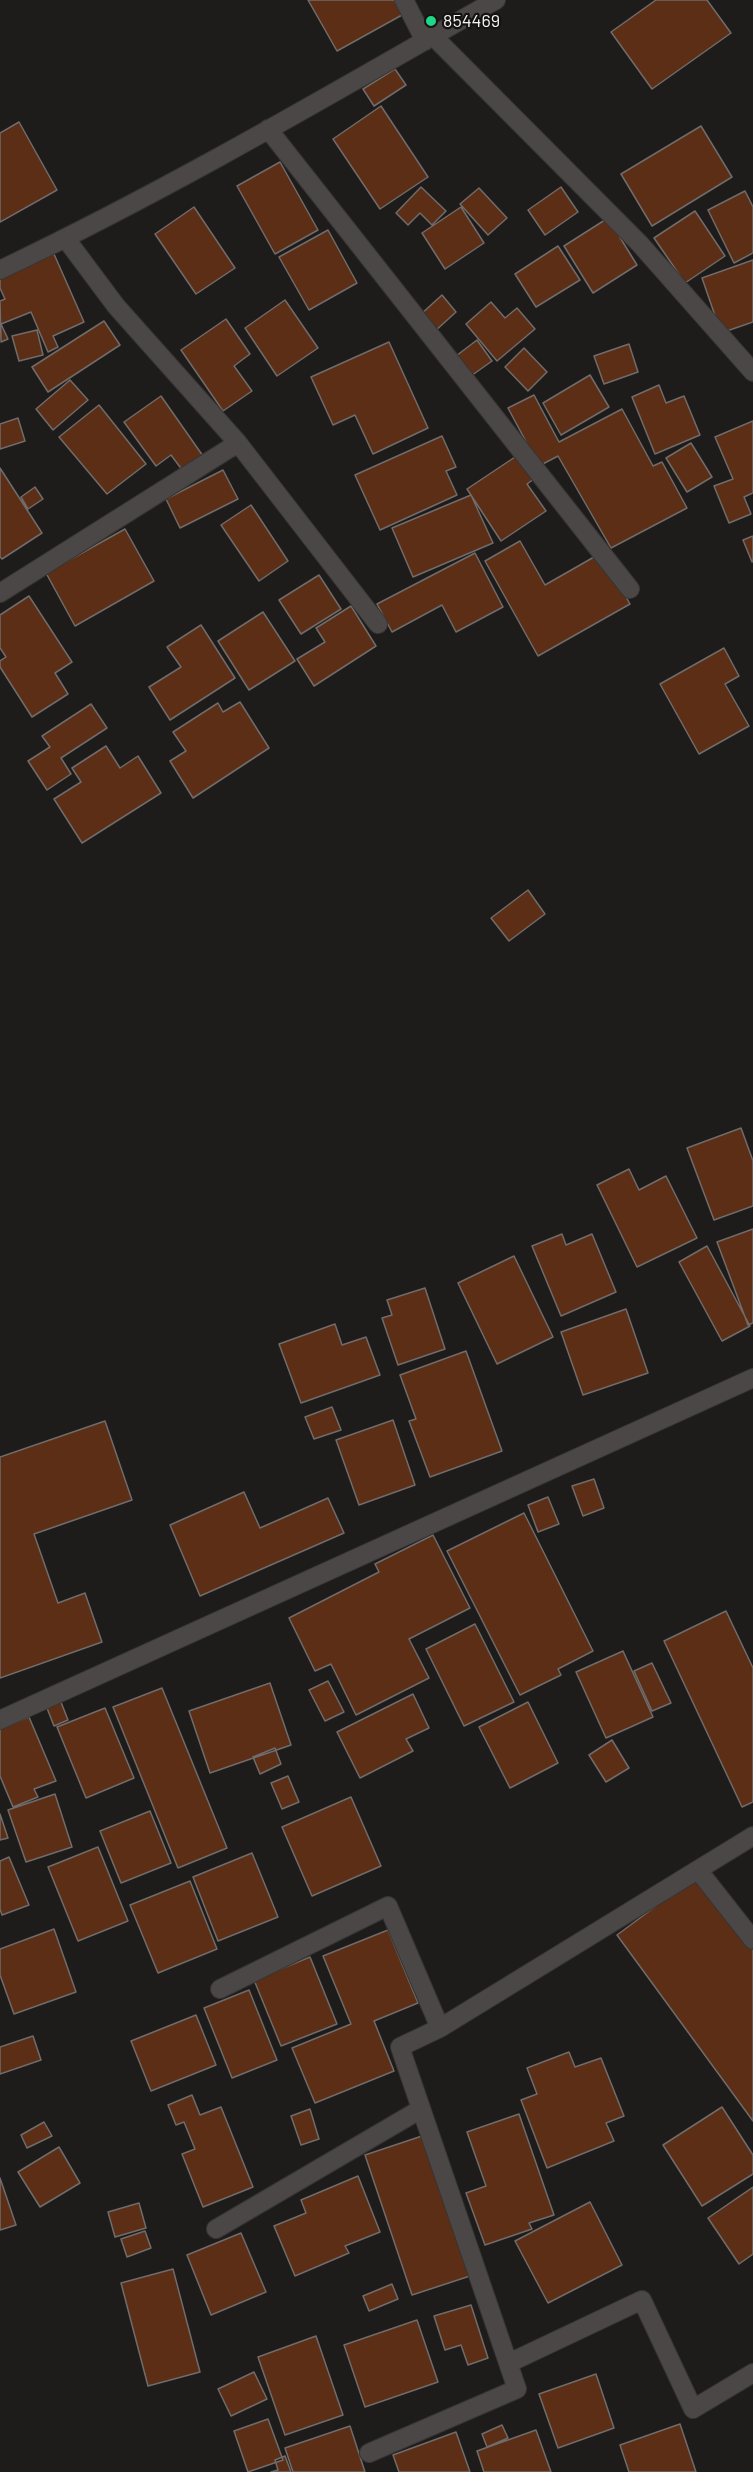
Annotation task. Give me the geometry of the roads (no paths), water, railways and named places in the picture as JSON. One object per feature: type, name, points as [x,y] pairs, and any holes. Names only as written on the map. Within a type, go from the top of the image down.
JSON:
[{"type":"street","points":[[405,0],[429,39],[640,244],[753,372]]},
{"type":"street","points":[[0,270],[66,239],[268,129],[496,0]]},
{"type":"street","points":[[268,129],[630,589]]},
{"type":"street","points":[[66,239],[116,306],[238,443],[378,624]]},
{"type":"street","points":[[0,593],[238,443]]},
{"type":"street","points":[[0,1720],[753,1378]]},
{"type":"street","points":[[369,2453],[517,2389],[400,2047],[440,2028],[753,1836]]},
{"type":"street","points":[[698,1869],[753,1940]]},
{"type":"street","points":[[220,1989],[388,1906],[440,2028]]},
{"type":"street","points":[[216,2229],[422,2109]]},
{"type":"street","points":[[509,2363],[642,2300],[693,2409],[753,2373]]},
{"type":"place","name":"854469","points":[[431,21]]}]
